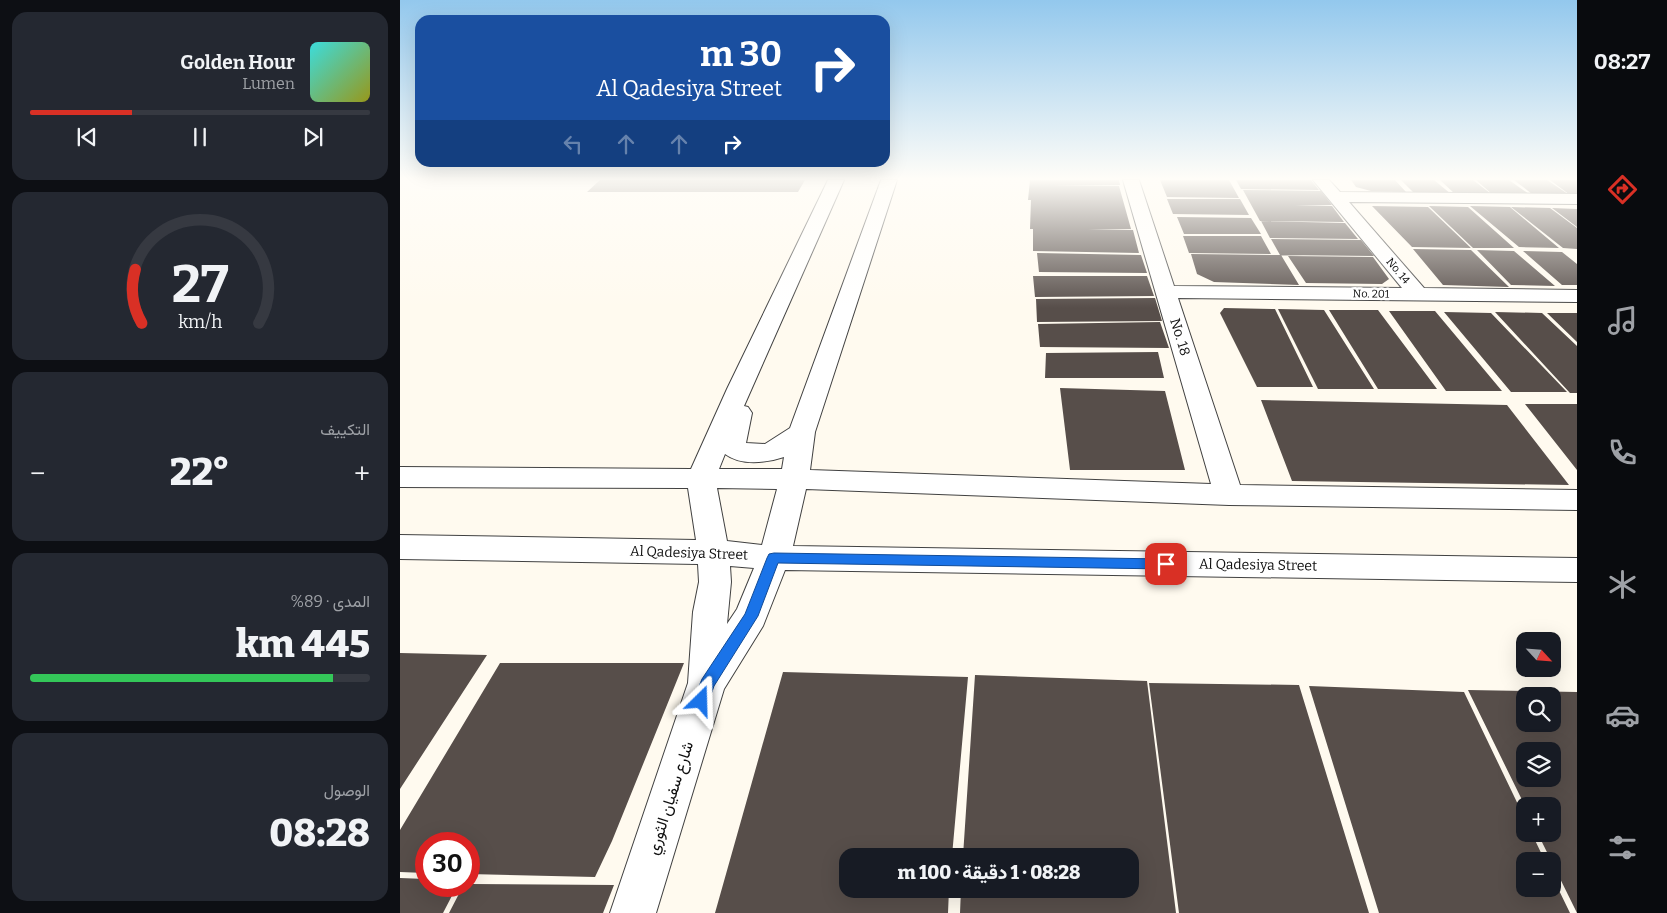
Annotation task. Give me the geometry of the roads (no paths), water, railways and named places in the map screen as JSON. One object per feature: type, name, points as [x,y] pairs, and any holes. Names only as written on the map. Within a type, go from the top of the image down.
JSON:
[{"type":"street","points":[[701,478],[739,389],[816,223]]},
{"type":"street","name":"شارع سفيان الثوري","points":[[633,913],[707,684],[751,616],[774,558],[794,479],[802,432],[874,223]]},
{"type":"street","name":"No. 18","points":[[1144,223],[1230,495]]},
{"type":"street","name":"No. 14","points":[[1357,223],[1418,294]]},
{"type":"street","name":"No. 201","points":[[1166,292],[1577,296]]},
{"type":"street","points":[[739,389],[739,414],[732,445],[739,452],[763,454],[778,450],[802,432]]},
{"type":"street","points":[[400,477],[794,479],[1230,495],[1577,500]]},
{"type":"street","name":"شارع سفيان الثوري","points":[[701,478],[713,552],[715,582],[710,612],[707,684]]},
{"type":"street","name":"Al Qadesiya Street","points":[[400,547],[713,552],[774,558],[1577,570]]}]
